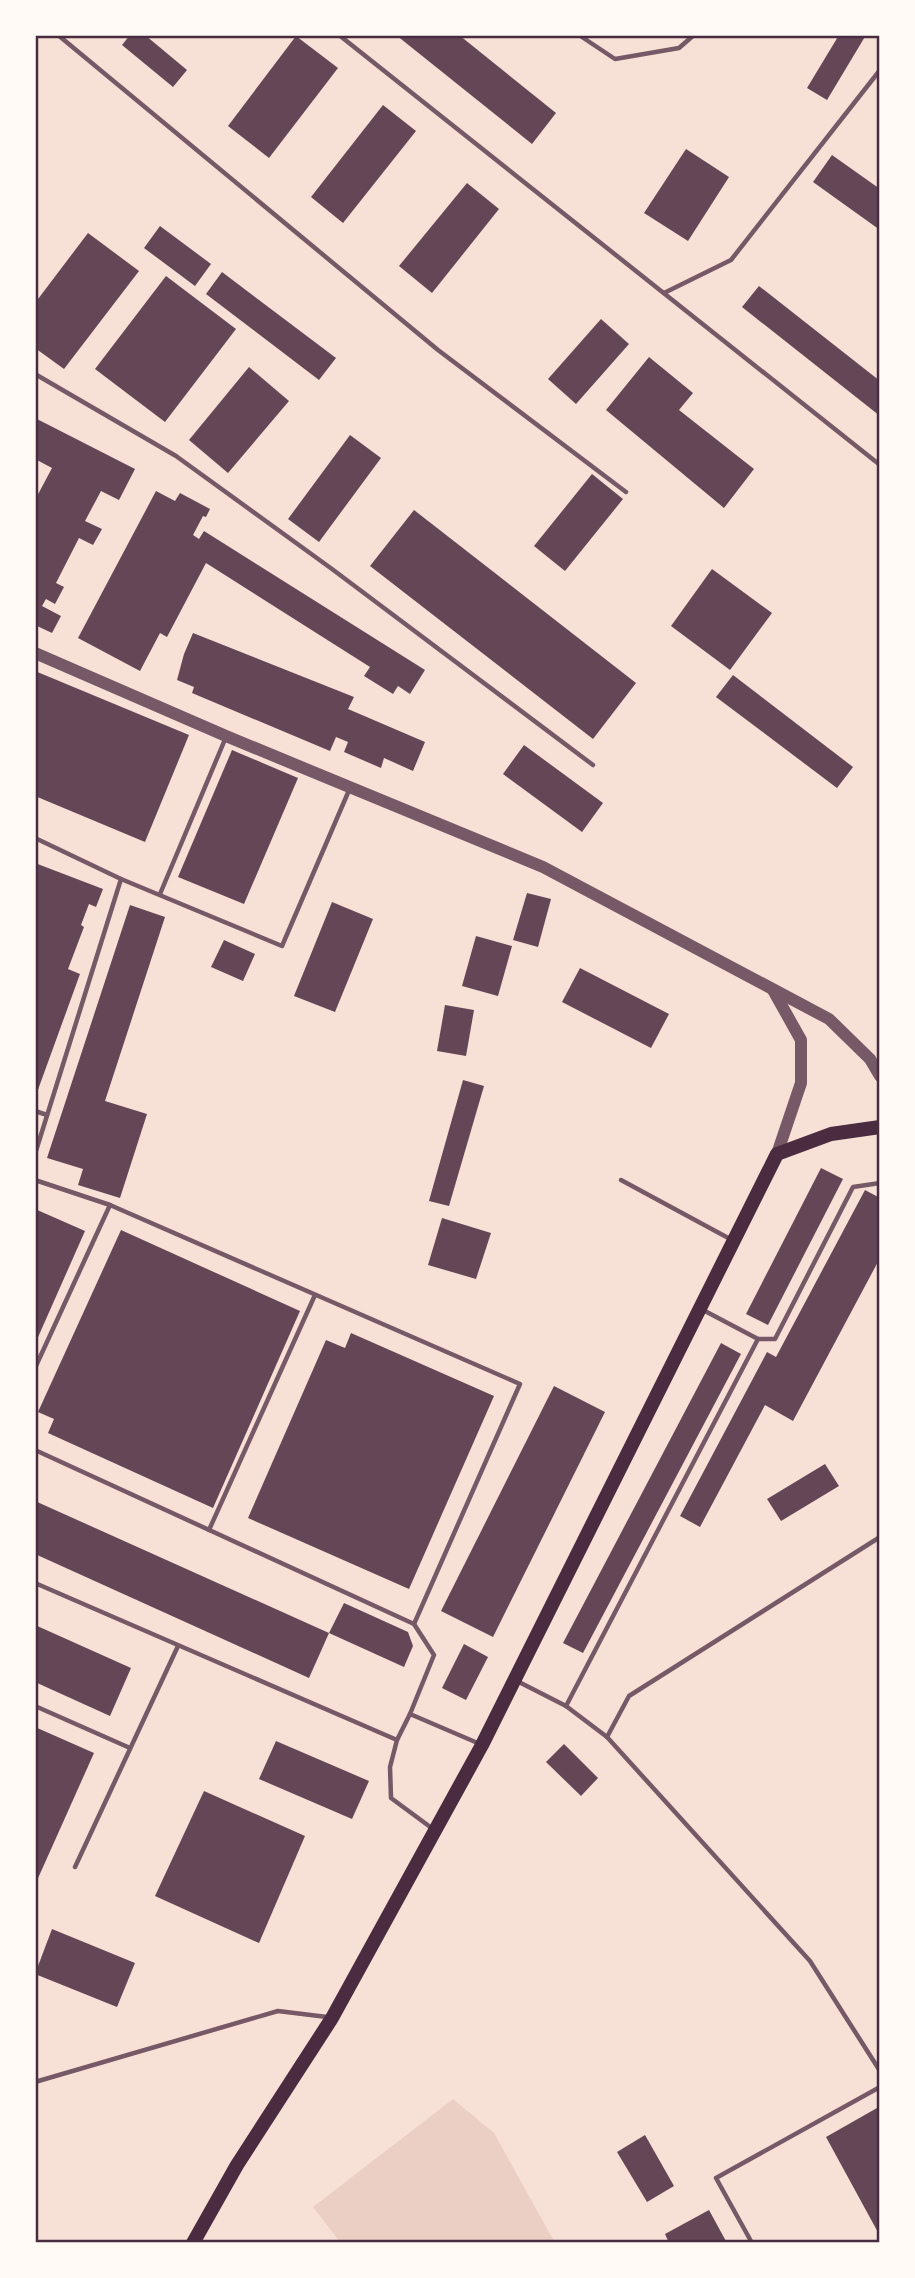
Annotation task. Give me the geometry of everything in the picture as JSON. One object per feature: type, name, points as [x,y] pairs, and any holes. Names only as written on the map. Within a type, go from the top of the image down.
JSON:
[{"type":"main road","points":[[193,2243],[237,2165],[332,2018],[436,1831],[516,1681],[777,1154],[831,1134],[880,1127]]},
{"type":"street","points":[[35,653],[226,736],[543,867],[829,1019],[870,1059],[880,1076]]},
{"type":"street","points":[[773,990],[801,1040],[801,1083],[777,1154]]},
{"type":"lane","points":[[58,35],[438,350],[626,492]]},
{"type":"lane","points":[[339,35],[880,465]]},
{"type":"lane","points":[[579,35],[615,59],[679,48],[694,35]]},
{"type":"lane","points":[[664,293],[730,260],[880,70]]},
{"type":"lane","points":[[35,374],[176,456],[593,765]]},
{"type":"lane","points":[[160,894],[226,736]]},
{"type":"lane","points":[[35,838],[121,879],[282,946],[351,787]]},
{"type":"lane","points":[[35,1154],[121,879]]},
{"type":"lane","points":[[35,1111],[47,1115]]},
{"type":"lane","points":[[35,1180],[110,1205],[520,1384],[414,1624]]},
{"type":"lane","points":[[621,1180],[733,1240]]},
{"type":"lane","points":[[700,1308],[758,1339],[775,1339],[853,1187],[880,1183]]},
{"type":"lane","points":[[35,1368],[110,1205]]},
{"type":"lane","points":[[209,1530],[315,1295]]},
{"type":"lane","points":[[566,1706],[758,1339]]},
{"type":"lane","points":[[35,1450],[414,1624],[433,1655],[397,1740],[390,1767],[391,1798],[436,1831]]},
{"type":"lane","points":[[607,1737],[629,1696],[880,1537]]},
{"type":"lane","points":[[35,1583],[397,1740]]},
{"type":"lane","points":[[75,1867],[178,1646]]},
{"type":"lane","points":[[516,1681],[566,1706],[607,1737],[810,1961],[880,2071]]},
{"type":"lane","points":[[35,1706],[130,1748]]},
{"type":"lane","points":[[410,1714],[482,1745]]},
{"type":"lane","points":[[35,2082],[278,2011],[332,2018]]},
{"type":"lane","points":[[752,2243],[716,2178],[880,2087]]},
{"type":"shaded area","points":[[453,2099],[494,2133],[555,2243],[340,2242],[313,2207]]},
{"type":"building","points":[[130,35],[145,35],[187,70],[173,87],[122,45]]},
{"type":"building","points":[[396,35],[459,35],[556,113],[532,144]]},
{"type":"building","points":[[839,35],[866,35],[827,100],[807,88]]},
{"type":"building","points":[[296,36],[338,68],[269,158],[228,126]]},
{"type":"building","points":[[383,105],[416,131],[343,223],[311,197]]},
{"type":"building","points":[[686,149],[729,177],[688,241],[644,213]]},
{"type":"building","points":[[832,155],[880,189],[880,230],[813,182]]},
{"type":"building","points":[[467,183],[499,209],[432,293],[399,266]]},
{"type":"building","points":[[160,226],[211,264],[195,286],[144,248]]},
{"type":"building","points":[[88,233],[139,271],[64,369],[35,348],[35,303]]},
{"type":"building","points":[[222,272],[336,358],[319,380],[206,294]]},
{"type":"building","points":[[166,276],[236,329],[165,422],[95,369]]},
{"type":"building","points":[[759,286],[880,381],[880,416],[742,307]]},
{"type":"building","points":[[601,319],[629,344],[576,404],[548,379]]},
{"type":"building","points":[[649,357],[693,393],[679,410],[754,469],[724,508],[606,410]]},
{"type":"building","points":[[249,367],[289,401],[228,473],[189,440]]},
{"type":"building","points":[[35,418],[135,469],[119,500],[101,491],[85,521],[102,529],[93,545],[79,538],[56,583],[64,587],[55,604],[46,599],[42,606],[61,616],[52,633],[35,625],[35,500],[52,468],[35,459]]},
{"type":"building","points":[[350,435],[381,458],[319,542],[288,519]]},
{"type":"building","points":[[592,474],[623,499],[565,571],[534,546]]},
{"type":"building","points":[[156,491],[175,501],[180,493],[210,509],[193,535],[199,539],[204,531],[425,670],[410,694],[398,686],[393,694],[364,676],[370,667],[206,563],[167,637],[160,633],[140,671],[78,638]]},
{"type":"building","points":[[414,510],[636,683],[593,739],[370,566]]},
{"type":"building","points":[[712,569],[772,613],[730,670],[671,626]]},
{"type":"building","points":[[193,633],[354,697],[348,709],[425,742],[413,771],[384,758],[381,768],[344,752],[348,742],[336,737],[330,751],[192,693],[194,687],[177,680]]},
{"type":"building","points":[[35,671],[189,735],[145,842],[35,796]]},
{"type":"building","points":[[733,675],[853,767],[837,788],[716,697]]},
{"type":"building","points":[[524,745],[603,803],[582,832],[503,774]]},
{"type":"building","points":[[232,750],[298,778],[244,904],[178,877]]},
{"type":"building","points":[[35,863],[103,889],[96,907],[89,904],[81,925],[84,927],[68,969],[80,974],[35,1098]]},
{"type":"building","points":[[527,893],[551,899],[538,947],[513,940]]},
{"type":"building","points":[[332,902],[373,919],[335,1012],[294,996]]},
{"type":"building","points":[[130,905],[165,917],[105,1101],[147,1114],[120,1198],[78,1185],[83,1169],[47,1158]]},
{"type":"building","points":[[476,936],[512,946],[498,996],[462,986]]},
{"type":"building","points":[[224,940],[255,954],[243,981],[211,967]]},
{"type":"building","points":[[580,968],[669,1014],[651,1048],[562,1002]]},
{"type":"building","points":[[445,1005],[474,1010],[466,1056],[437,1051]]},
{"type":"building","points":[[463,1080],[484,1086],[449,1206],[429,1201]]},
{"type":"building","points":[[821,1168],[843,1179],[768,1325],[746,1314]]},
{"type":"building","points":[[865,1190],[880,1198],[880,1258],[793,1421],[765,1405],[700,1527],[680,1516],[767,1352],[776,1357]]},
{"type":"building","points":[[35,1209],[85,1231],[35,1344]]},
{"type":"building","points":[[442,1218],[491,1233],[476,1279],[428,1265]]},
{"type":"building","points":[[121,1230],[300,1311],[213,1508],[48,1433],[54,1419],[38,1412]]},
{"type":"building","points":[[351,1333],[494,1396],[409,1589],[248,1518],[326,1340],[345,1348]]},
{"type":"building","points":[[721,1343],[741,1354],[583,1653],[563,1643]]},
{"type":"building","points":[[554,1386],[605,1412],[493,1637],[441,1611]]},
{"type":"building","points":[[825,1464],[839,1486],[781,1521],[767,1499]]},
{"type":"building","points":[[35,1501],[329,1633],[309,1678],[35,1554]]},
{"type":"building","points":[[344,1603],[408,1632],[413,1646],[404,1667],[329,1633]]},
{"type":"building","points":[[35,1625],[131,1668],[110,1716],[35,1682]]},
{"type":"building","points":[[464,1644],[488,1657],[466,1700],[442,1688]]},
{"type":"building","points":[[35,1727],[94,1753],[35,1885]]},
{"type":"building","points":[[276,1741],[369,1781],[352,1819],[259,1779]]},
{"type":"building","points":[[564,1744],[598,1778],[581,1796],[546,1762]]},
{"type":"building","points":[[204,1791],[305,1836],[259,1943],[155,1896]]},
{"type":"building","points":[[52,1929],[135,1963],[117,2007],[35,1974]]},
{"type":"building","points":[[877,2108],[880,2114],[880,2236],[826,2137]]},
{"type":"building","points":[[645,2135],[674,2186],[647,2202],[617,2152]]},
{"type":"building","points":[[709,2210],[727,2243],[669,2243],[665,2234]]}]
